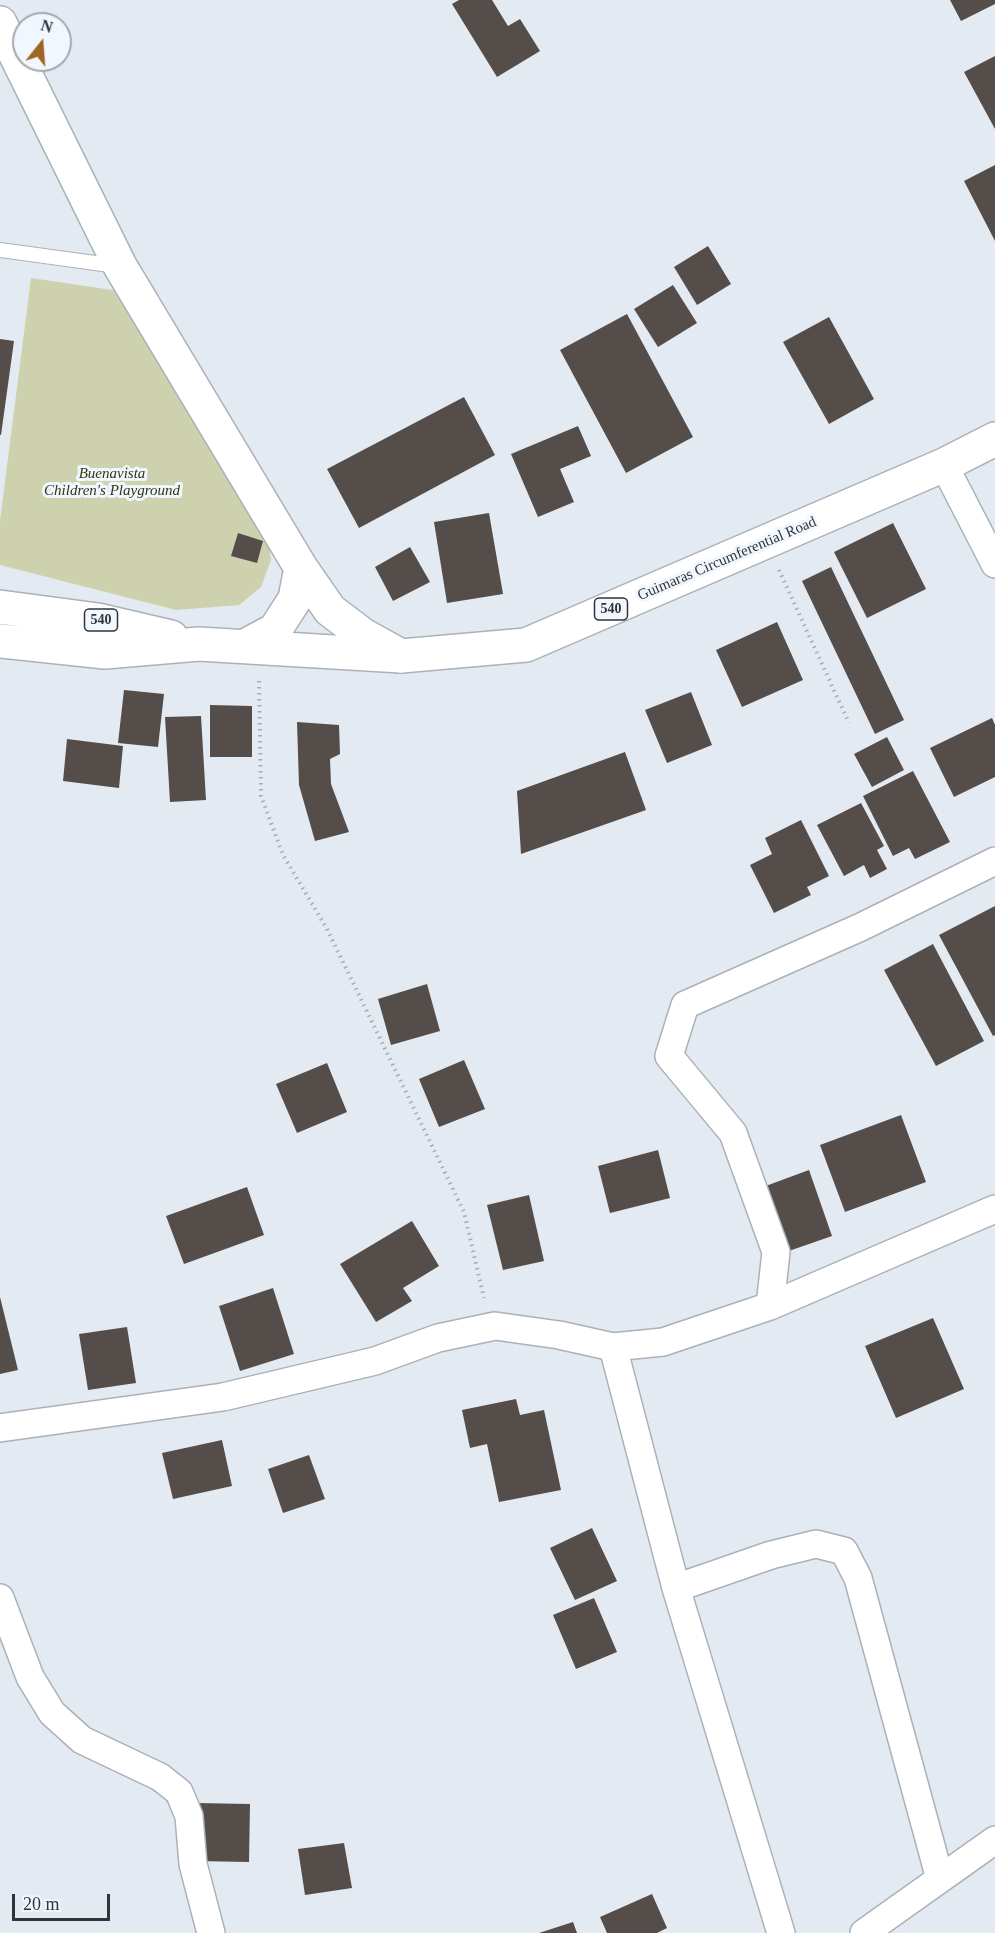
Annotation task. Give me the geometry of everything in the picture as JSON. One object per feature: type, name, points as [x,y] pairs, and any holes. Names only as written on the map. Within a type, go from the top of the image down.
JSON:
[{"type":"main road","points":[[0,23],[120,266],[301,568],[330,610],[363,635],[401,656]]},
{"type":"main road","name":"Guimaras Circumferential Road","points":[[0,641],[105,652],[199,644],[401,656],[526,645],[944,465],[995,439]]},
{"type":"main road","points":[[254,646],[275,630],[295,599],[301,568]]},
{"type":"main road","name":"Guimaras Circumferential Road","points":[[0,607],[98,620],[199,644]]},
{"type":"street","points":[[944,465],[995,564]]},
{"type":"street","points":[[770,1306],[776,1252],[733,1133],[669,1056],[685,1005],[861,927],[995,861]]},
{"type":"street","points":[[0,1428],[223,1397],[375,1361],[438,1338],[495,1326],[559,1335],[613,1347],[663,1342],[770,1306],[995,1209]]},
{"type":"street","points":[[613,1347],[676,1588],[781,1933]]},
{"type":"street","points":[[676,1588],[771,1556],[816,1544],[844,1551],[858,1578],[940,1879]]},
{"type":"street","points":[[0,1598],[30,1677],[52,1713],[82,1740],[160,1777],[179,1792],[189,1816],[193,1864],[211,1933]]},
{"type":"street","points":[[864,1933],[995,1840]]},
{"type":"lane","points":[[0,250],[120,266]]},
{"type":"path","points":[[766,542],[849,723]]},
{"type":"path","points":[[254,646],[259,686],[261,796],[283,855],[327,929],[464,1212],[481,1291],[495,1326]]},
{"type":"green space","name":"Buenavista Children's Playground","points":[[31,278],[119,291],[267,534],[271,560],[261,587],[239,605],[176,610],[0,565],[0,521]]},
{"type":"building","points":[[459,0],[492,0],[508,26],[520,19],[540,51],[497,77],[452,4]]},
{"type":"building","points":[[950,0],[995,0],[995,4],[961,21]]},
{"type":"building","points":[[995,56],[995,129],[964,72]]},
{"type":"building","points":[[995,165],[995,241],[964,181]]},
{"type":"building","points":[[708,246],[731,284],[697,305],[674,267]]},
{"type":"building","points":[[673,285],[697,323],[658,347],[634,309]]},
{"type":"building","points":[[627,314],[693,437],[626,473],[560,350]]},
{"type":"building","points":[[829,317],[874,399],[829,424],[783,342]]},
{"type":"building","points":[[0,339],[14,341],[1,435],[0,435]]},
{"type":"building","points":[[464,397],[495,455],[359,528],[327,469]]},
{"type":"building","points":[[578,426],[591,456],[560,469],[574,502],[538,517],[511,454]]},
{"type":"building","points":[[489,513],[503,594],[447,603],[434,522]]},
{"type":"building","points":[[893,523],[926,589],[867,618],[834,552]]},
{"type":"building","points":[[238,533],[263,541],[257,563],[231,556]]},
{"type":"building","points":[[410,547],[430,582],[393,601],[375,567]]},
{"type":"building","points":[[831,567],[904,720],[875,734],[802,581]]},
{"type":"building","points":[[777,622],[803,680],[742,707],[716,650]]},
{"type":"building","points":[[124,690],[164,694],[158,747],[118,743]]},
{"type":"building","points":[[691,692],[712,745],[667,763],[645,710]]},
{"type":"building","points":[[210,705],[252,706],[252,757],[210,757]]},
{"type":"building","points":[[201,716],[206,800],[170,802],[165,717]]},
{"type":"building","points":[[992,718],[995,725],[995,777],[954,797],[930,748]]},
{"type":"building","points":[[297,722],[339,725],[340,754],[330,759],[331,784],[349,832],[315,841],[299,785]]},
{"type":"building","points":[[887,737],[904,770],[872,787],[854,754]]},
{"type":"building","points":[[67,739],[123,746],[119,788],[63,781]]},
{"type":"building","points":[[625,752],[646,810],[521,854],[517,791]]},
{"type":"building","points":[[913,771],[950,842],[915,859],[909,848],[893,856],[863,796]]},
{"type":"building","points":[[861,803],[884,846],[877,850],[887,869],[870,878],[864,865],[844,876],[817,825]]},
{"type":"building","points":[[801,820],[829,876],[807,887],[811,895],[774,913],[750,865],[772,854],[765,838]]},
{"type":"building","points":[[995,906],[995,1035],[993,1036],[939,935]]},
{"type":"building","points":[[933,944],[984,1041],[936,1066],[884,970]]},
{"type":"building","points":[[427,984],[440,1031],[391,1045],[378,999]]},
{"type":"building","points":[[464,1060],[485,1109],[439,1127],[419,1079]]},
{"type":"building","points":[[327,1063],[347,1112],[297,1133],[276,1084]]},
{"type":"building","points":[[901,1115],[926,1182],[845,1212],[820,1145]]},
{"type":"building","points":[[658,1150],[670,1198],[610,1213],[598,1166]]},
{"type":"building","points":[[809,1170],[832,1236],[786,1252],[763,1187]]},
{"type":"building","points":[[247,1187],[264,1235],[184,1264],[166,1216]]},
{"type":"building","points":[[529,1195],[544,1261],[503,1270],[487,1205]]},
{"type":"building","points":[[412,1221],[439,1266],[403,1288],[412,1301],[376,1322],[340,1264]]},
{"type":"building","points":[[273,1288],[294,1354],[240,1371],[219,1306]]},
{"type":"building","points":[[0,1297],[18,1370],[0,1374]]},
{"type":"building","points":[[933,1318],[964,1389],[896,1418],[865,1346]]},
{"type":"building","points":[[127,1327],[136,1383],[88,1390],[79,1334]]},
{"type":"building","points":[[516,1399],[520,1415],[544,1410],[561,1490],[499,1502],[487,1444],[470,1448],[462,1410]]},
{"type":"building","points":[[222,1440],[232,1486],[173,1499],[162,1453]]},
{"type":"building","points":[[309,1455],[325,1499],[283,1513],[268,1469]]},
{"type":"building","points":[[592,1528],[617,1581],[575,1600],[550,1548]]},
{"type":"building","points":[[594,1598],[617,1652],[576,1669],[553,1615]]},
{"type":"building","points":[[195,1803],[250,1804],[249,1862],[194,1861]]},
{"type":"building","points":[[344,1843],[352,1888],[305,1895],[298,1849]]},
{"type":"building","points":[[652,1894],[667,1928],[657,1933],[607,1933],[600,1917]]},
{"type":"building","points":[[573,1922],[577,1933],[539,1933]]}]
